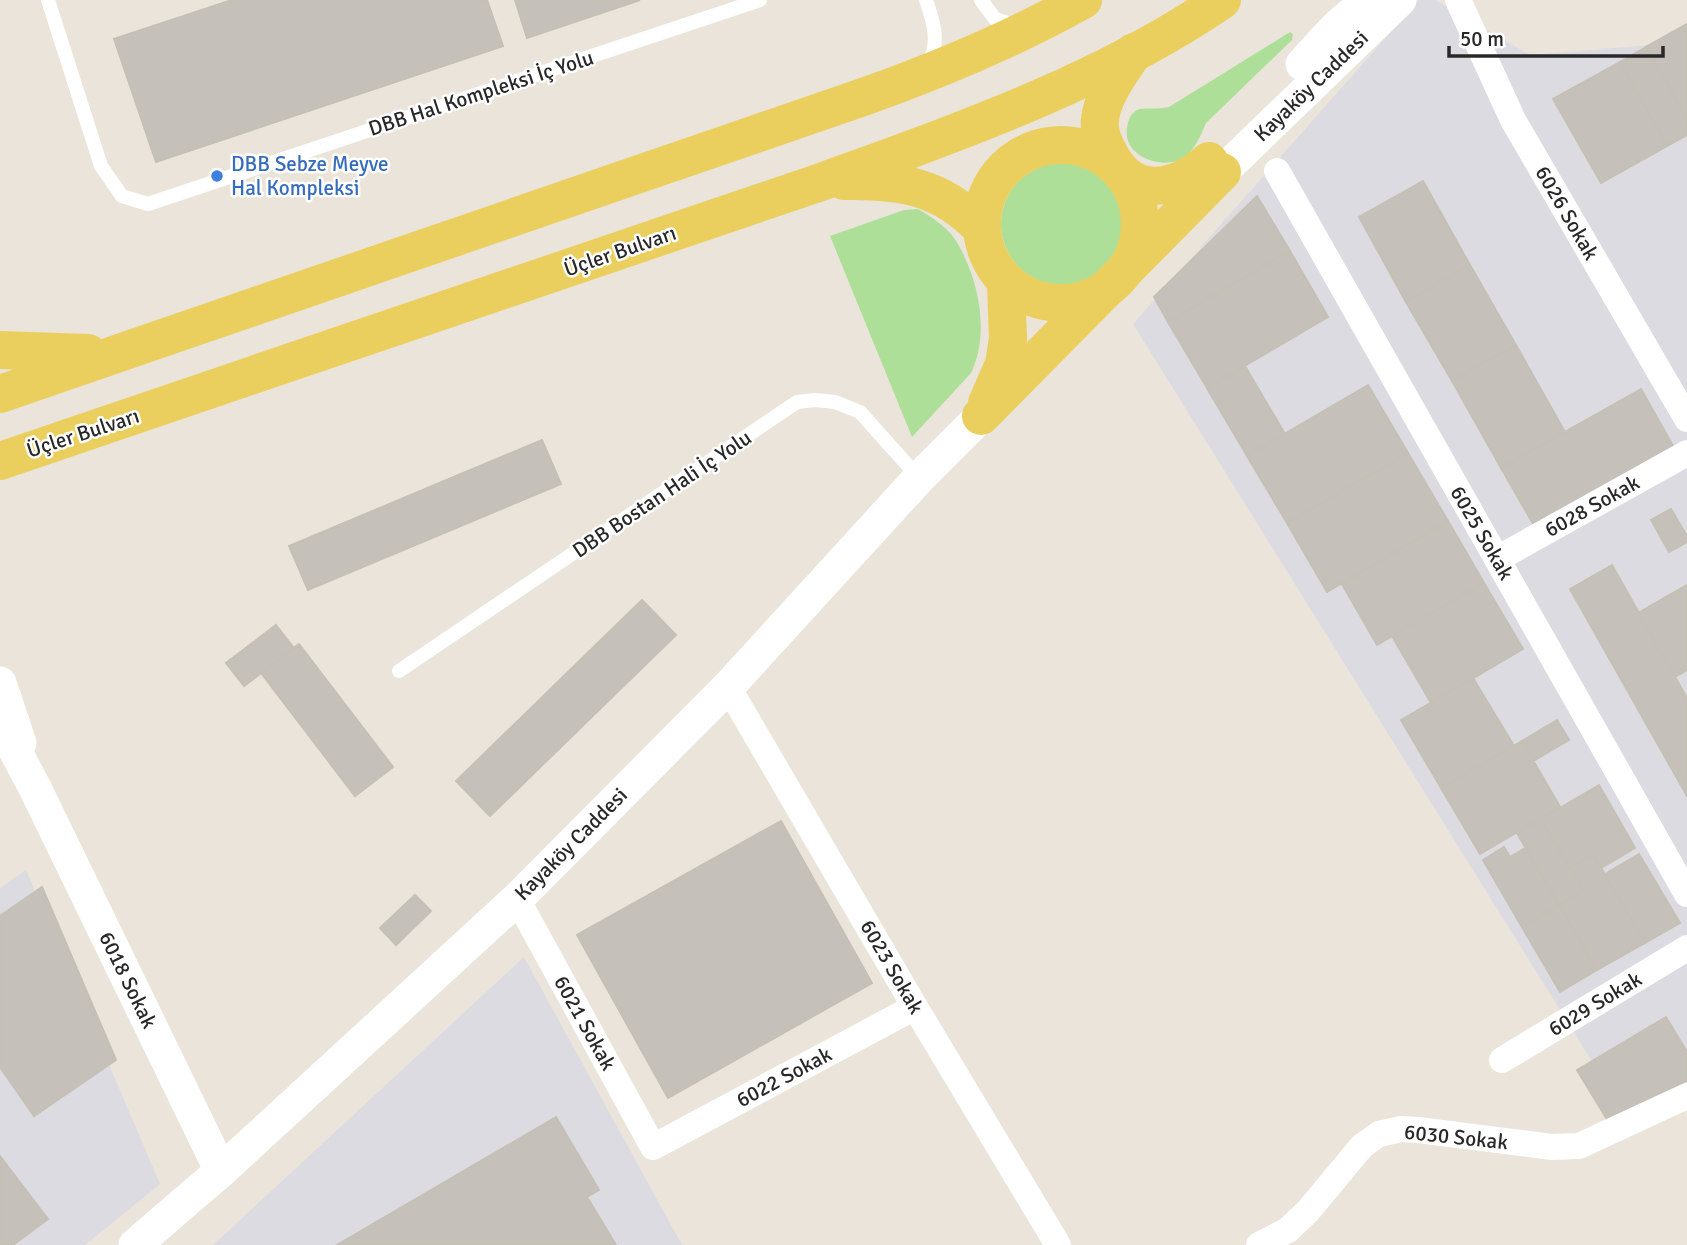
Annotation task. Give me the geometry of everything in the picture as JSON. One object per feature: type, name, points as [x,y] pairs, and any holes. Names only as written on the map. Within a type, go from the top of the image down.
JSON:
[{"type":"main road","points":[[0,394],[918,77],[1083,0]]},
{"type":"main road","name":"Üçler Bulvarı","points":[[0,461],[955,134],[1076,81],[1134,52],[1222,0]]},
{"type":"main road","points":[[1134,52],[1112,85],[1099,121],[1107,150],[1124,173],[1137,198],[1142,225],[1136,252],[1113,284],[1101,294],[1077,303],[1052,303],[1027,297],[1006,283],[990,263],[981,228],[981,214],[988,190],[1002,170],[1022,154],[1048,145],[1076,145],[1102,155],[1124,173],[1146,185],[1167,185],[1215,166]]},
{"type":"main road","points":[[981,416],[1113,284],[1215,166]]},
{"type":"main road","points":[[821,182],[873,181],[919,188],[944,197],[967,213],[981,228]]},
{"type":"main road","points":[[981,416],[1004,364],[1008,339],[1006,283]]},
{"type":"main road","points":[[0,350],[91,353],[156,341]]},
{"type":"street","name":"Kayaköy Caddesi","points":[[1215,166],[1351,14],[1376,0]]},
{"type":"street","name":"Kayaköy Caddesi","points":[[1215,166],[1400,0]]},
{"type":"street","name":"6026 Sokak","points":[[1458,0],[1513,120],[1687,419]]},
{"type":"street","name":"6025 Sokak","points":[[1277,172],[1687,894]]},
{"type":"street","name":"Kayaköy Caddesi","points":[[135,1245],[221,1171],[517,899],[727,687],[919,478],[981,416]]},
{"type":"street","name":"6028 Sokak","points":[[1497,559],[1687,453]]},
{"type":"street","name":"6018 Sokak","points":[[0,683],[36,788]]},
{"type":"street","name":"6023 Sokak","points":[[727,687],[1058,1245]]},
{"type":"street","name":"6018 Sokak","points":[[0,722],[36,788],[221,1171]]},
{"type":"street","name":"6021 Sokak","points":[[517,899],[653,1147]]},
{"type":"street","name":"6029 Sokak","points":[[1503,1060],[1687,948]]},
{"type":"street","name":"6022 Sokak","points":[[653,1147],[915,1007]]},
{"type":"street","name":"6030 Sokak","points":[[1259,1245],[1289,1230],[1362,1146],[1378,1134],[1401,1129],[1418,1130],[1552,1147],[1578,1146],[1687,1096]]},
{"type":"lane","name":"DBB Hal Kompleksi İç Yolu","points":[[48,0],[101,166],[122,196],[148,204],[760,0]]},
{"type":"lane","points":[[918,77],[930,63],[936,35],[926,0]]},
{"type":"lane","points":[[981,0],[995,19],[1010,25],[1030,26]]},
{"type":"lane","name":"DBB Bostan Hali İç Yolu","points":[[399,671],[797,402],[835,402],[860,412],[919,478]]},
{"type":"shaded area","points":[[1419,0],[1435,0],[1530,55],[1687,42],[1687,1092],[1631,1124],[1133,324]]},
{"type":"shaded area","points":[[26,870],[160,1184],[85,1245],[0,1245],[0,888]]},
{"type":"shaded area","points":[[524,957],[682,1245],[213,1245]]},
{"type":"green space","points":[[1290,32],[1293,34],[1292,40],[1206,123],[1186,156],[1178,161],[1158,162],[1138,154],[1131,147],[1127,128],[1135,112],[1140,109],[1169,107]]},
{"type":"green space","points":[[1062,163],[1085,168],[1105,181],[1118,201],[1123,224],[1118,247],[1105,267],[1085,280],[1062,285],[1039,280],[1019,267],[1006,247],[1001,224],[1006,201],[1019,181],[1039,168]]},
{"type":"green space","points":[[918,209],[945,228],[958,244],[972,274],[981,325],[977,358],[971,373],[912,437],[830,236],[904,210]]},
{"type":"building","points":[[232,0],[487,0],[503,46],[156,162],[114,39]]},
{"type":"building","points":[[515,0],[640,0],[527,38]]},
{"type":"building","points":[[1687,24],[1687,119],[1646,47]]},
{"type":"building","points":[[1646,47],[1687,119],[1687,135],[1667,146],[1620,62]]},
{"type":"building","points":[[1620,62],[1667,146],[1601,183],[1553,99]]},
{"type":"building","points":[[1423,181],[1470,265],[1406,302],[1359,217]]},
{"type":"building","points":[[1257,196],[1290,251],[1168,322],[1154,297]]},
{"type":"building","points":[[1290,251],[1328,317],[1207,388],[1168,322]]},
{"type":"building","points":[[1470,265],[1516,345],[1452,381],[1406,302]]},
{"type":"building","points":[[1516,345],[1565,432],[1501,468],[1452,381]]},
{"type":"building","points":[[1245,366],[1285,434],[1247,456],[1207,388]]},
{"type":"building","points":[[1368,385],[1408,453],[1287,523],[1247,456]]},
{"type":"building","points":[[1641,389],[1676,451],[1536,529],[1501,468]]},
{"type":"building","points":[[542,440],[561,484],[308,590],[289,546]]},
{"type":"building","points":[[1408,453],[1448,521],[1327,592],[1287,523]]},
{"type":"building","points":[[1671,509],[1687,536],[1687,542],[1669,552],[1651,520]]},
{"type":"building","points":[[1448,521],[1484,583],[1377,645],[1342,584]]},
{"type":"building","points":[[1612,565],[1687,698],[1687,796],[1570,589]]},
{"type":"building","points":[[1484,583],[1523,649],[1431,703],[1392,636]]},
{"type":"building","points":[[1687,585],[1687,670],[1675,677],[1638,613]]},
{"type":"building","points":[[642,600],[676,635],[490,816],[456,781]]},
{"type":"building","points":[[276,625],[294,648],[244,686],[226,663]]},
{"type":"building","points":[[299,644],[393,767],[355,796],[261,673]]},
{"type":"building","points":[[1473,678],[1514,746],[1441,788],[1401,720]]},
{"type":"building","points":[[1557,720],[1569,740],[1533,761],[1522,741]]},
{"type":"building","points":[[1522,741],[1560,807],[1480,854],[1441,788]]},
{"type":"building","points":[[1599,785],[1635,848],[1601,868],[1593,854],[1570,868],[1541,819]]},
{"type":"building","points":[[1541,819],[1583,891],[1559,905],[1517,833]]},
{"type":"building","points":[[781,821],[872,983],[668,1098],[577,935]]},
{"type":"building","points":[[1504,847],[1510,857],[1525,848],[1559,905],[1522,927],[1483,860]]},
{"type":"building","points":[[1593,854],[1645,943],[1597,970],[1559,905],[1583,891],[1570,868]]},
{"type":"building","points":[[1639,854],[1680,923],[1645,943],[1605,874]]},
{"type":"building","points":[[42,887],[116,1060],[34,1116],[0,1067],[0,916]]},
{"type":"building","points":[[415,895],[431,911],[396,945],[380,928]]},
{"type":"building","points":[[1559,905],[1597,970],[1560,992],[1522,927]]},
{"type":"building","points":[[1666,1017],[1687,1052],[1687,1080],[1611,1126],[1577,1070]]},
{"type":"building","points":[[556,1117],[599,1190],[587,1197],[616,1245],[337,1245]]},
{"type":"building","points":[[0,1156],[48,1219],[13,1245],[0,1245]]},
{"type":"place","name":"DBB Sebze Meyve Hal Kompleksi","points":[[217,176]]}]
